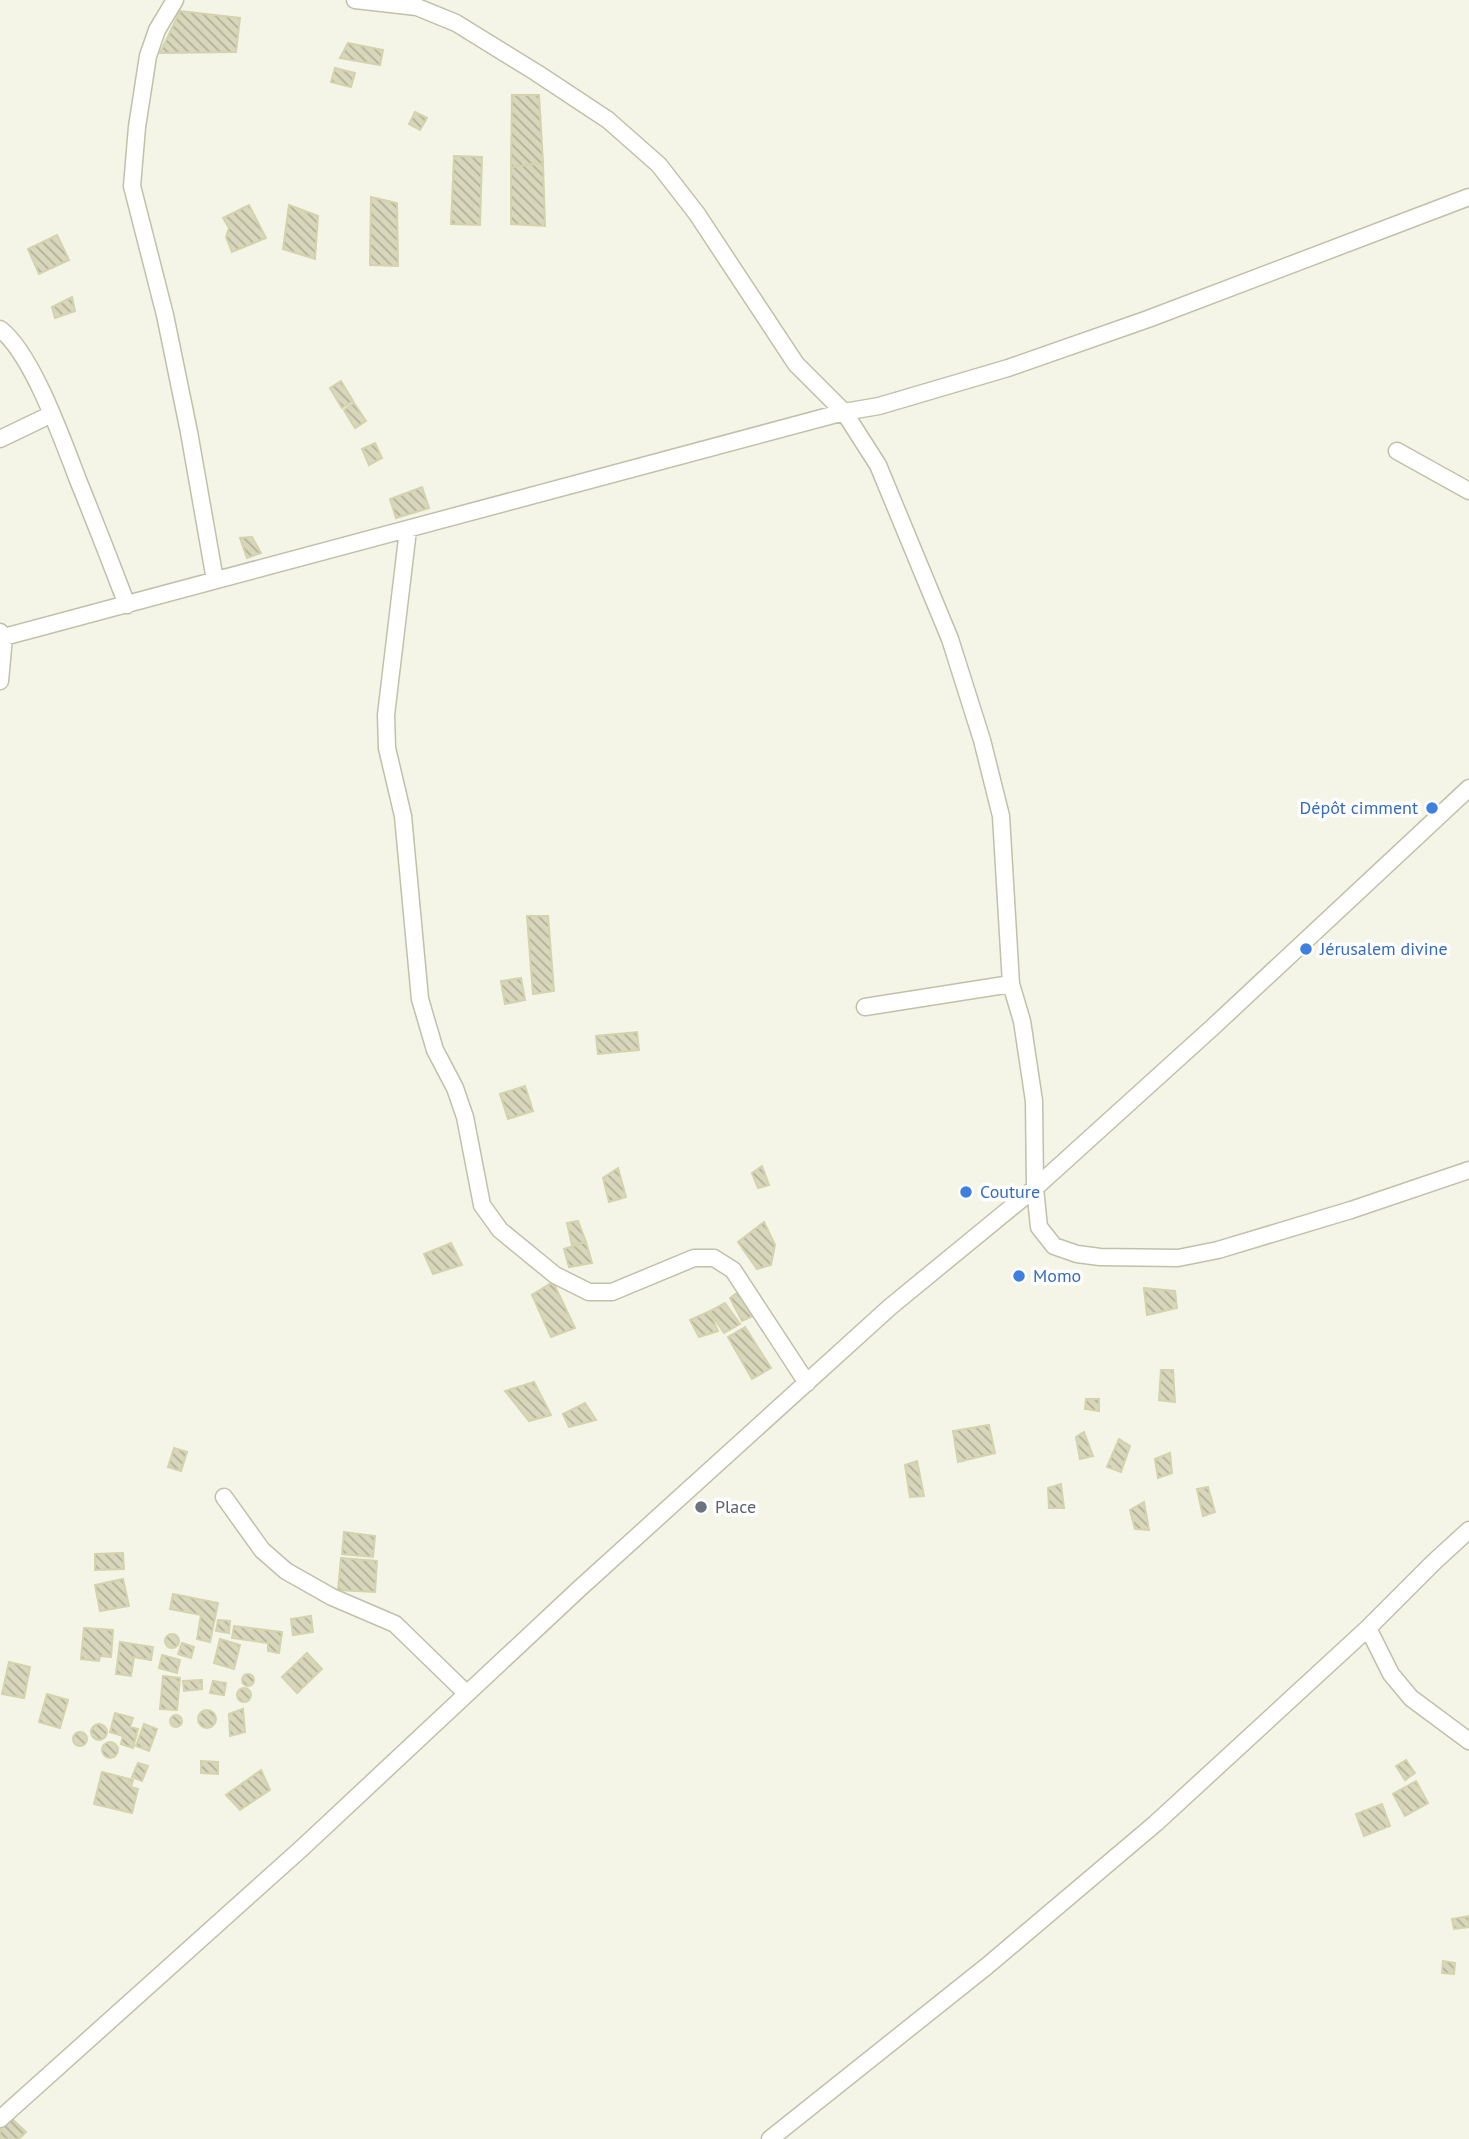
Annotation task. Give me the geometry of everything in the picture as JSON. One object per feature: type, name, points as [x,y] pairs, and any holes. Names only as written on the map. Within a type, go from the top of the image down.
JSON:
[{"type":"street","points":[[175,0],[157,30],[148,56],[137,127],[132,186],[165,315],[190,432],[215,580]]},
{"type":"street","points":[[355,0],[418,4],[456,23],[608,120],[659,165],[697,214],[796,364],[844,412],[878,465],[950,639],[982,740],[1001,816],[1011,984],[1022,1021],[1034,1101],[1038,1227],[1054,1246],[1077,1254],[1100,1257],[1178,1258],[1218,1250],[1324,1218],[1469,1170]]},
{"type":"street","points":[[0,681],[1,635],[127,605],[844,412],[879,406],[1008,368],[1148,319],[1469,197]]},
{"type":"street","points":[[0,329],[7,334],[33,374],[52,415],[127,605]]},
{"type":"street","points":[[0,439],[52,415]]},
{"type":"street","points":[[1396,451],[1469,491]]},
{"type":"street","points":[[408,530],[386,715],[387,748],[403,816],[420,999],[435,1050],[455,1088],[464,1117],[482,1205],[500,1230],[555,1275],[589,1292],[612,1292],[694,1258],[714,1258],[733,1270],[807,1383]]},
{"type":"street","points":[[0,2119],[302,1848],[890,1307],[1035,1188],[1214,1026],[1469,788]]},
{"type":"street","points":[[865,1007],[1011,984]]},
{"type":"street","points":[[224,1497],[262,1550],[286,1571],[332,1597],[395,1624],[467,1694]]},
{"type":"street","points":[[770,2139],[1100,1872],[1224,1763],[1469,1530]]},
{"type":"street","points":[[1368,1628],[1391,1674],[1411,1698],[1469,1741]]},
{"type":"building","points":[[180,11],[240,18],[236,52],[160,53]]},
{"type":"building","points":[[348,43],[383,50],[380,65],[340,58]]},
{"type":"building","points":[[335,68],[355,73],[351,87],[331,82]]},
{"type":"building","points":[[512,95],[539,95],[543,163],[511,167]]},
{"type":"building","points":[[415,112],[427,118],[420,130],[409,124]]},
{"type":"building","points":[[454,156],[482,157],[480,225],[451,224]]},
{"type":"building","points":[[543,163],[545,226],[511,224],[511,167]]},
{"type":"building","points":[[371,197],[397,203],[398,266],[370,265]]},
{"type":"building","points":[[249,205],[266,238],[232,252],[226,237],[229,228],[223,218]]},
{"type":"building","points":[[289,205],[318,216],[315,259],[283,249]]},
{"type":"building","points":[[57,235],[69,260],[39,274],[28,249]]},
{"type":"building","points":[[72,297],[75,311],[55,318],[52,307]]},
{"type":"building","points":[[341,381],[353,401],[342,408],[330,388]]},
{"type":"building","points":[[354,403],[366,421],[355,428],[344,410]]},
{"type":"building","points":[[375,443],[382,458],[369,465],[362,449]]},
{"type":"building","points":[[422,487],[429,508],[396,518],[390,499]]},
{"type":"building","points":[[252,537],[261,553],[247,558],[240,538]]},
{"type":"building","points":[[527,916],[548,916],[554,991],[533,994]]},
{"type":"building","points":[[521,978],[525,1000],[505,1004],[501,981]]},
{"type":"building","points":[[637,1032],[639,1050],[598,1054],[596,1036]]},
{"type":"building","points":[[525,1086],[533,1111],[508,1119],[500,1094]]},
{"type":"building","points":[[762,1166],[769,1185],[758,1188],[752,1173]]},
{"type":"building","points":[[618,1168],[626,1197],[609,1202],[603,1178]]},
{"type":"building","points":[[578,1221],[586,1242],[572,1245],[567,1223]]},
{"type":"building","points":[[764,1222],[775,1245],[771,1265],[757,1269],[738,1242]]},
{"type":"building","points":[[586,1242],[592,1263],[569,1267],[564,1249]]},
{"type":"building","points":[[451,1243],[462,1265],[433,1274],[424,1254]]},
{"type":"building","points":[[553,1282],[575,1328],[551,1337],[532,1295]]},
{"type":"building","points":[[1144,1288],[1175,1291],[1177,1308],[1147,1315]]},
{"type":"building","points":[[741,1290],[755,1315],[742,1321],[730,1298]]},
{"type":"building","points":[[725,1303],[740,1324],[724,1333],[710,1311]]},
{"type":"building","points":[[710,1311],[718,1331],[699,1337],[690,1320]]},
{"type":"building","points":[[745,1327],[771,1368],[752,1379],[728,1337]]},
{"type":"building","points":[[1161,1370],[1173,1370],[1175,1402],[1159,1400]]},
{"type":"building","points":[[534,1382],[551,1415],[529,1421],[505,1391]]},
{"type":"building","points":[[1086,1399],[1099,1399],[1099,1411],[1085,1409]]},
{"type":"building","points":[[585,1403],[596,1420],[569,1427],[563,1414]]},
{"type":"building","points":[[989,1425],[995,1453],[958,1462],[953,1431]]},
{"type":"building","points":[[1084,1432],[1093,1456],[1080,1459],[1076,1437]]},
{"type":"building","points":[[1119,1439],[1130,1446],[1121,1472],[1107,1467]]},
{"type":"building","points":[[174,1448],[187,1452],[181,1471],[168,1467]]},
{"type":"building","points":[[1170,1453],[1172,1473],[1158,1478],[1155,1459]]},
{"type":"building","points":[[917,1461],[924,1496],[910,1497],[905,1465]]},
{"type":"building","points":[[1061,1484],[1064,1508],[1049,1508],[1048,1488]]},
{"type":"building","points":[[1208,1487],[1215,1512],[1203,1516],[1197,1489]]},
{"type":"building","points":[[1144,1502],[1149,1530],[1135,1529],[1130,1510]]},
{"type":"building","points":[[344,1532],[375,1536],[373,1557],[342,1554]]},
{"type":"building","points":[[123,1553],[124,1569],[95,1570],[95,1554]]},
{"type":"building","points":[[341,1558],[377,1561],[375,1592],[338,1590]]},
{"type":"building","points":[[123,1579],[129,1606],[100,1611],[95,1585]]},
{"type":"building","points":[[173,1594],[218,1603],[210,1642],[197,1639],[201,1615],[170,1609]]},
{"type":"building","points":[[311,1616],[313,1632],[293,1635],[291,1619]]},
{"type":"building","points":[[218,1620],[230,1621],[229,1633],[216,1631]]},
{"type":"building","points":[[234,1626],[282,1632],[279,1653],[268,1651],[268,1643],[232,1638]]},
{"type":"building","points":[[84,1628],[113,1630],[111,1657],[100,1656],[99,1661],[81,1659]]},
{"type":"building","points":[[169,1634],[175,1634],[179,1641],[175,1648],[169,1648],[165,1644],[165,1638]]},
{"type":"building","points":[[220,1639],[240,1645],[234,1669],[214,1663]]},
{"type":"building","points":[[120,1642],[153,1647],[151,1660],[134,1657],[131,1676],[116,1674]]},
{"type":"building","points":[[182,1643],[194,1647],[191,1658],[178,1654]]},
{"type":"building","points":[[307,1653],[322,1669],[297,1693],[282,1677]]},
{"type":"building","points":[[162,1655],[180,1660],[177,1673],[159,1668]]},
{"type":"building","points":[[9,1662],[30,1667],[24,1698],[2,1694]]},
{"type":"building","points":[[243,1675],[253,1675],[253,1685],[243,1685]]},
{"type":"building","points":[[163,1676],[180,1678],[177,1710],[160,1709]]},
{"type":"building","points":[[202,1680],[202,1689],[184,1691],[183,1681]]},
{"type":"building","points":[[213,1681],[226,1683],[224,1695],[210,1693]]},
{"type":"building","points":[[244,1688],[249,1690],[249,1700],[244,1702],[239,1700],[237,1695],[239,1690]]},
{"type":"building","points":[[47,1694],[68,1700],[60,1728],[39,1722]]},
{"type":"building","points":[[243,1709],[245,1732],[230,1736],[229,1714]]},
{"type":"building","points":[[207,1710],[213,1713],[216,1719],[213,1725],[207,1728],[201,1725],[198,1719],[201,1713]]},
{"type":"building","points":[[115,1713],[133,1718],[130,1727],[138,1729],[133,1748],[121,1744],[123,1736],[110,1732]]},
{"type":"building","points":[[176,1715],[182,1721],[176,1727],[170,1721]]},
{"type":"building","points":[[99,1724],[107,1732],[99,1740],[91,1732]]},
{"type":"building","points":[[144,1724],[157,1729],[149,1751],[136,1746]]},
{"type":"building","points":[[77,1732],[83,1732],[87,1739],[83,1746],[77,1746],[73,1742],[73,1736]]},
{"type":"building","points":[[110,1742],[118,1750],[110,1758],[102,1750]]},
{"type":"building","points":[[1406,1760],[1415,1773],[1405,1780],[1396,1766]]},
{"type":"building","points":[[201,1761],[218,1762],[218,1774],[201,1773]]},
{"type":"building","points":[[138,1763],[148,1766],[142,1781],[132,1777]]},
{"type":"building","points":[[261,1770],[270,1790],[240,1810],[226,1795]]},
{"type":"building","points":[[102,1772],[133,1780],[131,1787],[138,1789],[132,1813],[94,1804]]},
{"type":"building","points":[[1416,1781],[1428,1803],[1405,1816],[1393,1794]]},
{"type":"building","points":[[1382,1804],[1390,1826],[1364,1836],[1356,1814]]},
{"type":"building","points":[[1469,1916],[1469,1927],[1454,1929],[1452,1919]]},
{"type":"building","points":[[1443,1961],[1455,1963],[1454,1974],[1442,1973]]},
{"type":"building","points":[[9,2116],[26,2132],[19,2139],[0,2139],[0,2127]]},
{"type":"place","name":"Dépôt cimment","points":[[1432,808]]},
{"type":"place","name":"Jérusalem divine","points":[[1306,949]]},
{"type":"place","name":"Couture","points":[[966,1192]]},
{"type":"place","name":"Momo","points":[[1019,1276]]},
{"type":"place","name":"Place","points":[[701,1507]]}]
